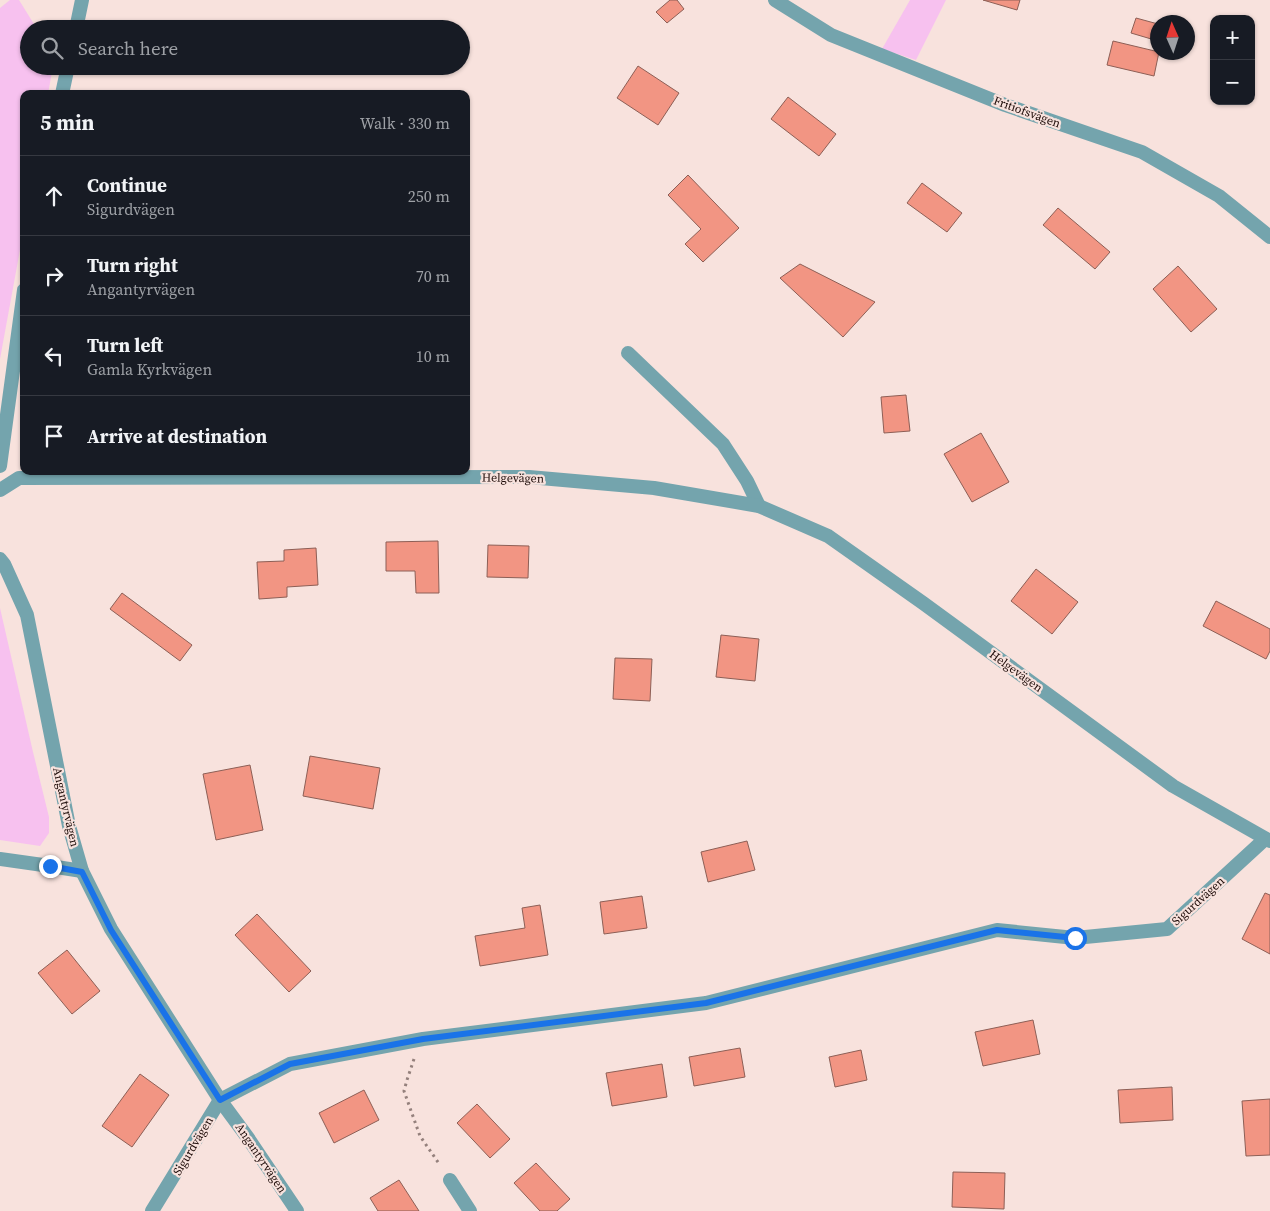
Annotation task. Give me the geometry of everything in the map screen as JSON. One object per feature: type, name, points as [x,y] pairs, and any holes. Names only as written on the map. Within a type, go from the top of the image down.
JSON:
[{"type":"street","points":[[78,20],[82,0]]},
{"type":"street","name":"Fritiofsvägen","points":[[776,0],[831,35],[1005,105],[1142,152],[1219,196],[1270,236]]},
{"type":"street","points":[[63,90],[66,75]]},
{"type":"street","points":[[0,466],[20,319]]},
{"type":"street","points":[[628,353],[723,444],[747,481],[758,506]]},
{"type":"street","name":"Helgevägen","points":[[0,490],[19,478],[529,477],[654,488],[758,506],[828,536],[924,603],[1173,786],[1268,840]]},
{"type":"street","name":"Angantyrvägen","points":[[0,559],[27,615],[69,826],[82,872],[111,930],[220,1100],[297,1211]]},
{"type":"street","name":"Sigurdvägen","points":[[152,1211],[220,1100],[290,1064],[423,1039],[706,1003],[997,930],[1075,938],[1167,929],[1268,840]]},
{"type":"street","points":[[0,860],[82,872]]},
{"type":"street","points":[[450,1180],[470,1211]]},
{"type":"path","points":[[413,1062],[404,1092],[420,1136],[450,1180]]},
{"type":"shaded area","points":[[10,0],[19,0],[31,20],[20,20],[20,75],[51,75],[49,90],[20,90],[20,250],[0,359],[0,8]]},
{"type":"shaded area","points":[[910,0],[946,0],[916,60],[882,49]]},
{"type":"shaded area","points":[[0,608],[49,817],[49,833],[40,846],[0,840]]},
{"type":"building","points":[[670,0],[677,0],[684,9],[667,23],[656,12]]},
{"type":"building","points":[[983,0],[1020,0],[1017,10]]},
{"type":"building","points":[[1136,18],[1150,22],[1150,39],[1131,33]]},
{"type":"building","points":[[1113,41],[1150,50],[1150,60],[1157,60],[1154,76],[1107,65]]},
{"type":"building","points":[[638,66],[679,93],[658,125],[617,98]]},
{"type":"building","points":[[788,97],[836,134],[819,156],[771,119]]},
{"type":"building","points":[[688,175],[739,228],[703,262],[685,244],[701,229],[668,195]]},
{"type":"building","points":[[922,183],[962,213],[947,232],[907,203]]},
{"type":"building","points":[[1058,208],[1110,252],[1095,269],[1043,225]]},
{"type":"building","points":[[800,264],[875,302],[843,337],[780,278]]},
{"type":"building","points":[[1178,266],[1217,309],[1191,332],[1153,289]]},
{"type":"building","points":[[906,395],[910,431],[884,433],[881,397]]},
{"type":"building","points":[[981,433],[1009,482],[972,502],[944,454]]},
{"type":"building","points":[[438,541],[439,593],[416,593],[415,571],[386,571],[386,542]]},
{"type":"building","points":[[488,545],[529,546],[528,578],[487,577]]},
{"type":"building","points":[[316,548],[318,585],[287,587],[287,597],[259,599],[257,562],[284,561],[284,550]]},
{"type":"building","points":[[1036,569],[1078,602],[1052,634],[1011,601]]},
{"type":"building","points":[[122,593],[192,645],[180,661],[110,609]]},
{"type":"building","points":[[1216,601],[1270,629],[1270,651],[1266,659],[1203,626]]},
{"type":"building","points":[[721,635],[759,639],[755,681],[716,677]]},
{"type":"building","points":[[615,658],[652,659],[650,701],[613,699]]},
{"type":"building","points":[[310,756],[380,768],[373,809],[303,796]]},
{"type":"building","points":[[250,765],[263,830],[216,840],[203,774]]},
{"type":"building","points":[[747,841],[755,870],[708,882],[701,852]]},
{"type":"building","points":[[1265,893],[1270,895],[1270,954],[1242,939]]},
{"type":"building","points":[[642,896],[647,928],[604,934],[600,902]]},
{"type":"building","points":[[540,905],[548,955],[480,966],[475,936],[525,928],[522,908]]},
{"type":"building","points":[[257,914],[311,971],[289,992],[235,935]]},
{"type":"building","points":[[67,950],[100,991],[72,1014],[38,973]]},
{"type":"building","points":[[1033,1020],[1040,1054],[983,1066],[975,1032]]},
{"type":"building","points":[[740,1048],[745,1077],[694,1086],[689,1057]]},
{"type":"building","points":[[861,1050],[867,1080],[835,1087],[829,1057]]},
{"type":"building","points":[[662,1064],[667,1097],[612,1106],[606,1073]]},
{"type":"building","points":[[140,1074],[169,1095],[132,1147],[102,1126]]},
{"type":"building","points":[[1172,1087],[1173,1120],[1120,1123],[1118,1090]]},
{"type":"building","points":[[364,1090],[379,1120],[334,1143],[319,1113]]},
{"type":"building","points":[[1270,1099],[1270,1155],[1246,1156],[1242,1101]]},
{"type":"building","points":[[477,1104],[510,1139],[490,1158],[457,1123]]},
{"type":"building","points":[[536,1163],[570,1199],[557,1211],[540,1211],[514,1183]]},
{"type":"building","points":[[953,1172],[1005,1173],[1004,1209],[952,1207]]},
{"type":"building","points":[[399,1180],[419,1211],[378,1211],[370,1198]]},
{"type":"route","points":[[50,866],[82,872],[111,930],[220,1100],[290,1064],[423,1039],[706,1003],[997,930],[1075,938]]}]
